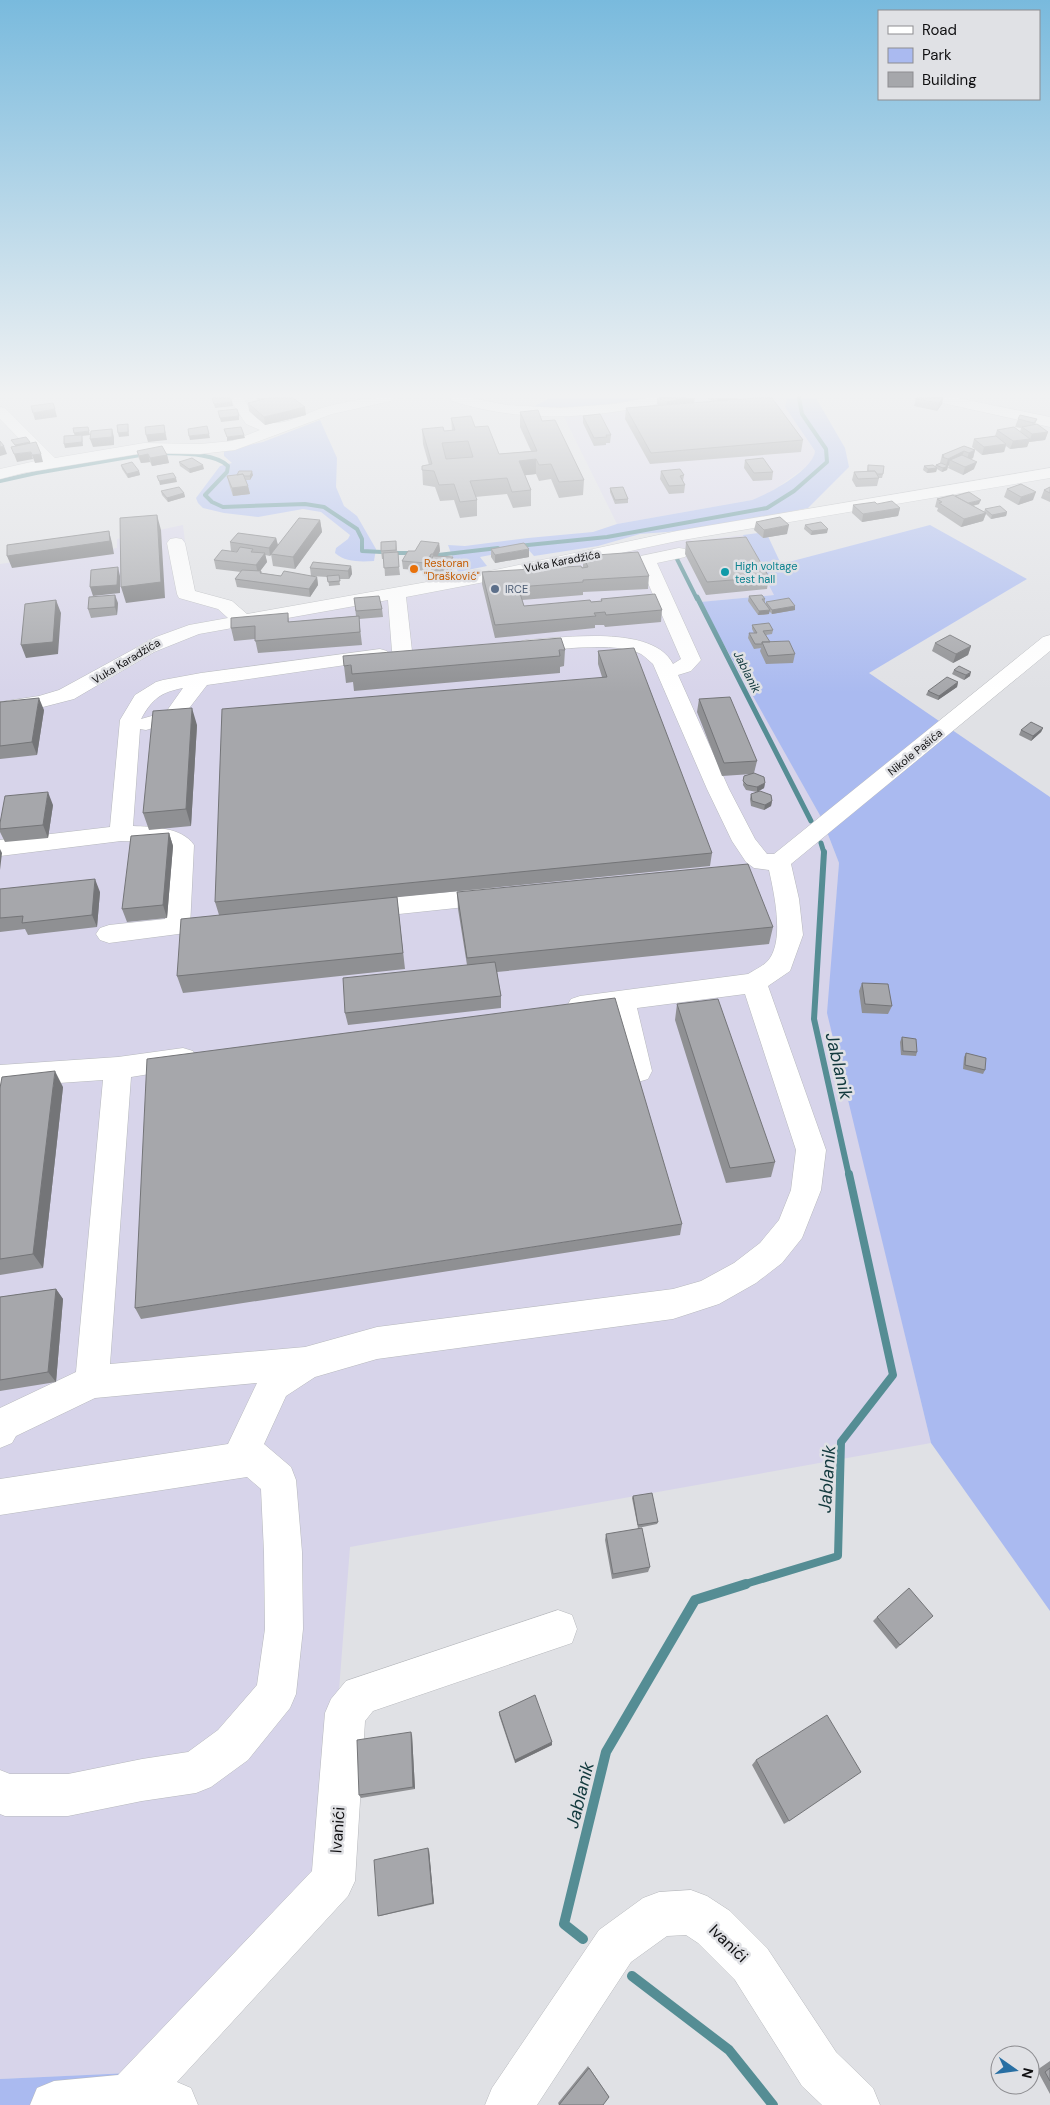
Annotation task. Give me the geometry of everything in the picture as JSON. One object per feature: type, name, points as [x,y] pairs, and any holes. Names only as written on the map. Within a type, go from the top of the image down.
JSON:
[{"type":"street","name":"Vuka Karadžića","points":[[0,708],[66,695],[160,640],[186,632],[242,620],[500,574],[677,536],[915,496]]},
{"type":"street","points":[[666,672],[684,667],[691,660],[647,560],[728,544],[718,530]]},
{"type":"street","points":[[176,543],[186,594],[225,605],[242,620]]},
{"type":"street","points":[[121,833],[130,720],[142,699],[163,686],[201,679],[411,651],[396,592]]},
{"type":"street","points":[[646,601],[664,600]]},
{"type":"street","name":"Nikole Pašića","points":[[779,865],[1050,641]]},
{"type":"street","points":[[503,647],[602,643],[630,644],[649,651],[662,661],[718,789],[744,841],[754,856],[762,862],[779,865]]},
{"type":"street","points":[[130,728],[173,716],[201,679]]},
{"type":"street","points":[[0,848],[121,833],[160,835],[182,845],[187,926],[109,934]]},
{"type":"street","points":[[740,872],[779,865]]},
{"type":"street","points":[[553,1010],[754,983],[781,964],[790,936],[788,899],[779,865]]},
{"type":"street","points":[[336,912],[513,894]]},
{"type":"street","points":[[0,1431],[4,1424],[92,1382],[306,1362],[377,1343],[674,1304],[708,1294],[745,1273],[771,1253],[791,1228],[806,1190],[811,1150],[754,983]]},
{"type":"street","points":[[622,1001],[638,1071]]},
{"type":"street","points":[[0,1076],[118,1068],[207,1056]]},
{"type":"street","points":[[92,1382],[118,1068]]},
{"type":"street","points":[[0,1791],[5,1795],[68,1795],[142,1780],[196,1772],[233,1745],[276,1694],[284,1629],[283,1552],[278,1480],[252,1458],[244,1447],[274,1384],[306,1362]]},
{"type":"street","points":[[0,1497],[252,1458]]},
{"type":"street","name":"Ivanići","points":[[129,2098],[333,1881],[345,1713],[360,1695],[558,1629]]},
{"type":"street","name":"Ivanići","points":[[509,2105],[615,1946],[659,1914],[691,1912],[714,1926],[751,1964],[819,2069],[856,2105]]},
{"type":"street","points":[[54,2105],[129,2098],[174,2105]]},
{"type":"shaded area","points":[[603,496],[762,496],[752,500],[617,524]]},
{"type":"shaded area","points":[[183,525],[191,591],[253,622],[677,536],[694,541],[743,535],[775,595],[701,602],[822,819],[839,863],[828,1013],[931,1443],[350,1547],[325,1873],[130,2073],[0,2079],[0,564],[117,548],[117,539]]},
{"type":"green space","points":[[197,496],[340,496],[344,506],[357,516],[376,549],[374,561],[348,560],[335,553],[336,548],[348,539],[350,535],[321,512],[303,509],[258,517],[224,513],[203,508],[196,498]]},
{"type":"green space","points":[[760,496],[820,496],[808,508],[705,529],[640,534],[598,546],[534,556],[527,548],[480,557],[487,566],[458,572],[448,545],[465,546],[593,532],[617,524],[752,500]]},
{"type":"green space","points":[[930,525],[1027,579],[869,673],[1050,797],[1050,1611],[931,1443],[827,1013],[839,863],[822,819],[700,602],[774,595],[743,535],[766,532],[781,564]]},
{"type":"green space","points":[[130,2073],[94,2105],[0,2105],[0,2079]]},
{"type":"building","points":[[458,496],[476,496],[477,500],[460,502]]},
{"type":"building","points":[[613,496],[627,496],[628,499],[615,500]]},
{"type":"building","points":[[955,496],[975,496],[981,500],[968,503]]},
{"type":"building","points":[[955,496],[986,513],[964,519],[939,503],[942,502],[937,499]]},
{"type":"building","points":[[892,501],[900,508],[863,514],[853,505],[875,502],[877,504]]},
{"type":"building","points":[[1000,506],[1007,512],[992,515],[985,509]]},
{"type":"building","points":[[157,515],[161,582],[121,587],[120,518]]},
{"type":"building","points":[[780,517],[789,525],[764,530],[756,522]]},
{"type":"building","points":[[299,518],[320,520],[293,557],[271,554]]},
{"type":"building","points":[[821,522],[828,529],[812,531],[805,525]]},
{"type":"building","points":[[109,531],[110,541],[7,556],[7,545]]},
{"type":"building","points":[[238,533],[276,538],[269,548],[230,542]]},
{"type":"building","name":"High voltage test hall","points":[[746,537],[769,577],[707,582],[686,542]]},
{"type":"building","points":[[396,541],[396,550],[381,551],[381,542]]},
{"type":"building","points":[[421,541],[439,543],[426,563],[402,561],[408,551],[415,551]]},
{"type":"building","points":[[524,543],[529,549],[495,555],[491,549]]},
{"type":"building","points":[[240,547],[253,549],[251,552],[265,553],[256,565],[214,560],[222,550],[237,552]]},
{"type":"building","points":[[398,552],[399,567],[384,568],[383,553]]},
{"type":"building","points":[[638,552],[649,576],[583,580],[583,582],[518,587],[524,606],[590,600],[591,602],[602,601],[601,599],[655,594],[662,610],[606,615],[605,612],[594,613],[596,616],[495,625],[482,572],[581,566],[582,568],[588,567],[583,556]]},
{"type":"building","points":[[433,556],[453,557],[450,563],[430,564]]},
{"type":"building","points":[[313,562],[351,566],[348,571],[310,568]]},
{"type":"building","points":[[118,567],[117,585],[90,587],[91,570]]},
{"type":"building","points":[[242,570],[261,571],[260,573],[281,576],[284,571],[317,577],[309,589],[235,579]]},
{"type":"building","points":[[339,575],[340,581],[328,582],[327,576]]},
{"type":"building","points":[[115,595],[115,607],[88,609],[89,597]]},
{"type":"building","points":[[762,595],[765,599],[762,599],[770,610],[759,611],[749,596]]},
{"type":"building","points":[[379,596],[382,609],[356,611],[354,598]]},
{"type":"building","points":[[789,598],[795,606],[772,610],[766,602]]},
{"type":"building","points":[[56,600],[53,642],[21,645],[25,604]]},
{"type":"building","points":[[288,613],[288,622],[359,616],[360,632],[255,641],[255,626],[231,628],[231,618]]},
{"type":"building","points":[[769,623],[773,630],[763,631],[770,642],[755,644],[749,633],[757,633],[752,625]]},
{"type":"building","points":[[950,635],[971,646],[956,654],[935,643]]},
{"type":"building","points":[[561,638],[565,650],[559,650],[560,656],[352,674],[351,665],[344,666],[343,656]]},
{"type":"building","points":[[789,641],[795,654],[768,656],[762,642]]},
{"type":"building","points":[[634,648],[712,853],[215,902],[222,709],[607,677],[598,651]]},
{"type":"building","points":[[959,666],[971,672],[966,675],[954,670]]},
{"type":"building","points":[[947,677],[958,682],[939,696],[928,691]]},
{"type":"building","points":[[730,697],[757,761],[724,763],[699,699]]},
{"type":"building","points":[[39,698],[32,742],[0,746],[0,702]]},
{"type":"building","points":[[192,708],[186,809],[143,813],[153,711]]},
{"type":"building","points":[[1031,722],[1043,728],[1033,736],[1021,730]]},
{"type":"building","points":[[754,773],[764,777],[765,783],[757,787],[747,785],[743,781],[744,776]]},
{"type":"building","points":[[760,791],[771,795],[772,801],[765,805],[752,801],[751,794]]},
{"type":"building","points":[[48,792],[43,825],[0,829],[5,796]]},
{"type":"building","points":[[169,833],[163,905],[122,909],[131,836]]},
{"type":"building","points":[[748,864],[773,927],[467,958],[457,892]]},
{"type":"building","points":[[95,879],[92,915],[22,923],[23,916],[0,918],[0,889]]},
{"type":"building","points":[[397,897],[403,953],[177,976],[181,919]]},
{"type":"building","points":[[495,962],[501,996],[345,1013],[343,978]]},
{"type":"building","points":[[862,983],[888,984],[892,1006],[865,1004]]},
{"type":"building","points":[[615,998],[682,1224],[135,1308],[147,1059]]},
{"type":"building","points":[[718,999],[775,1162],[730,1168],[677,1004]]},
{"type":"building","points":[[902,1037],[916,1039],[917,1052],[903,1051]]},
{"type":"building","points":[[966,1053],[986,1058],[985,1070],[965,1065]]},
{"type":"building","points":[[55,1071],[33,1254],[0,1259],[0,1088],[2,1077]]},
{"type":"building","points":[[56,1289],[48,1372],[0,1380],[0,1297]]},
{"type":"building","points":[[652,1493],[658,1522],[638,1525],[633,1496]]},
{"type":"building","points":[[642,1528],[650,1567],[613,1574],[606,1534]]},
{"type":"building","points":[[909,1588],[933,1616],[900,1645],[877,1617]]},
{"type":"building","points":[[535,1695],[552,1742],[515,1760],[499,1712]]},
{"type":"building","points":[[827,1715],[861,1772],[789,1821],[756,1760]]},
{"type":"building","points":[[411,1732],[413,1787],[359,1795],[357,1740]]},
{"type":"building","points":[[428,1848],[433,1903],[378,1916],[374,1860]]},
{"type":"building","points":[[589,2068],[609,2097],[603,2105],[559,2105]]},
{"type":"building","points":[[1050,2068],[1050,2081],[1045,2072]]},
{"type":"waterway","points":[[206,496],[212,502],[223,507],[305,504],[324,507],[357,529],[362,539],[362,551],[382,552]]},
{"type":"waterway","points":[[518,546],[607,537],[767,508],[786,496]]},
{"type":"waterway","points":[[438,555],[498,548]]},
{"type":"waterway","points":[[397,553],[413,553]]},
{"type":"waterway","name":"Jablanik","points":[[677,559],[697,599]]},
{"type":"waterway","name":"Jablanik","points":[[697,597],[811,821]]},
{"type":"waterway","name":"Jablanik","points":[[821,843],[824,853]]},
{"type":"waterway","name":"Jablanik","points":[[824,853],[814,1019],[849,1176]]},
{"type":"waterway","name":"Jablanik","points":[[742,1585],[838,1556],[841,1442],[893,1375],[849,1174]]},
{"type":"waterway","name":"Jablanik","points":[[583,1939],[564,1924],[606,1752],[695,1600],[746,1584]]},
{"type":"waterway","name":"Jablanik","points":[[632,1976],[729,2050],[773,2105]]},
{"type":"place","name":"Restoran \"Drašković\"","points":[[414,569]]},
{"type":"place","name":"High voltage test hall","points":[[725,572]]},
{"type":"place","name":"IRCE","points":[[495,589]]}]
